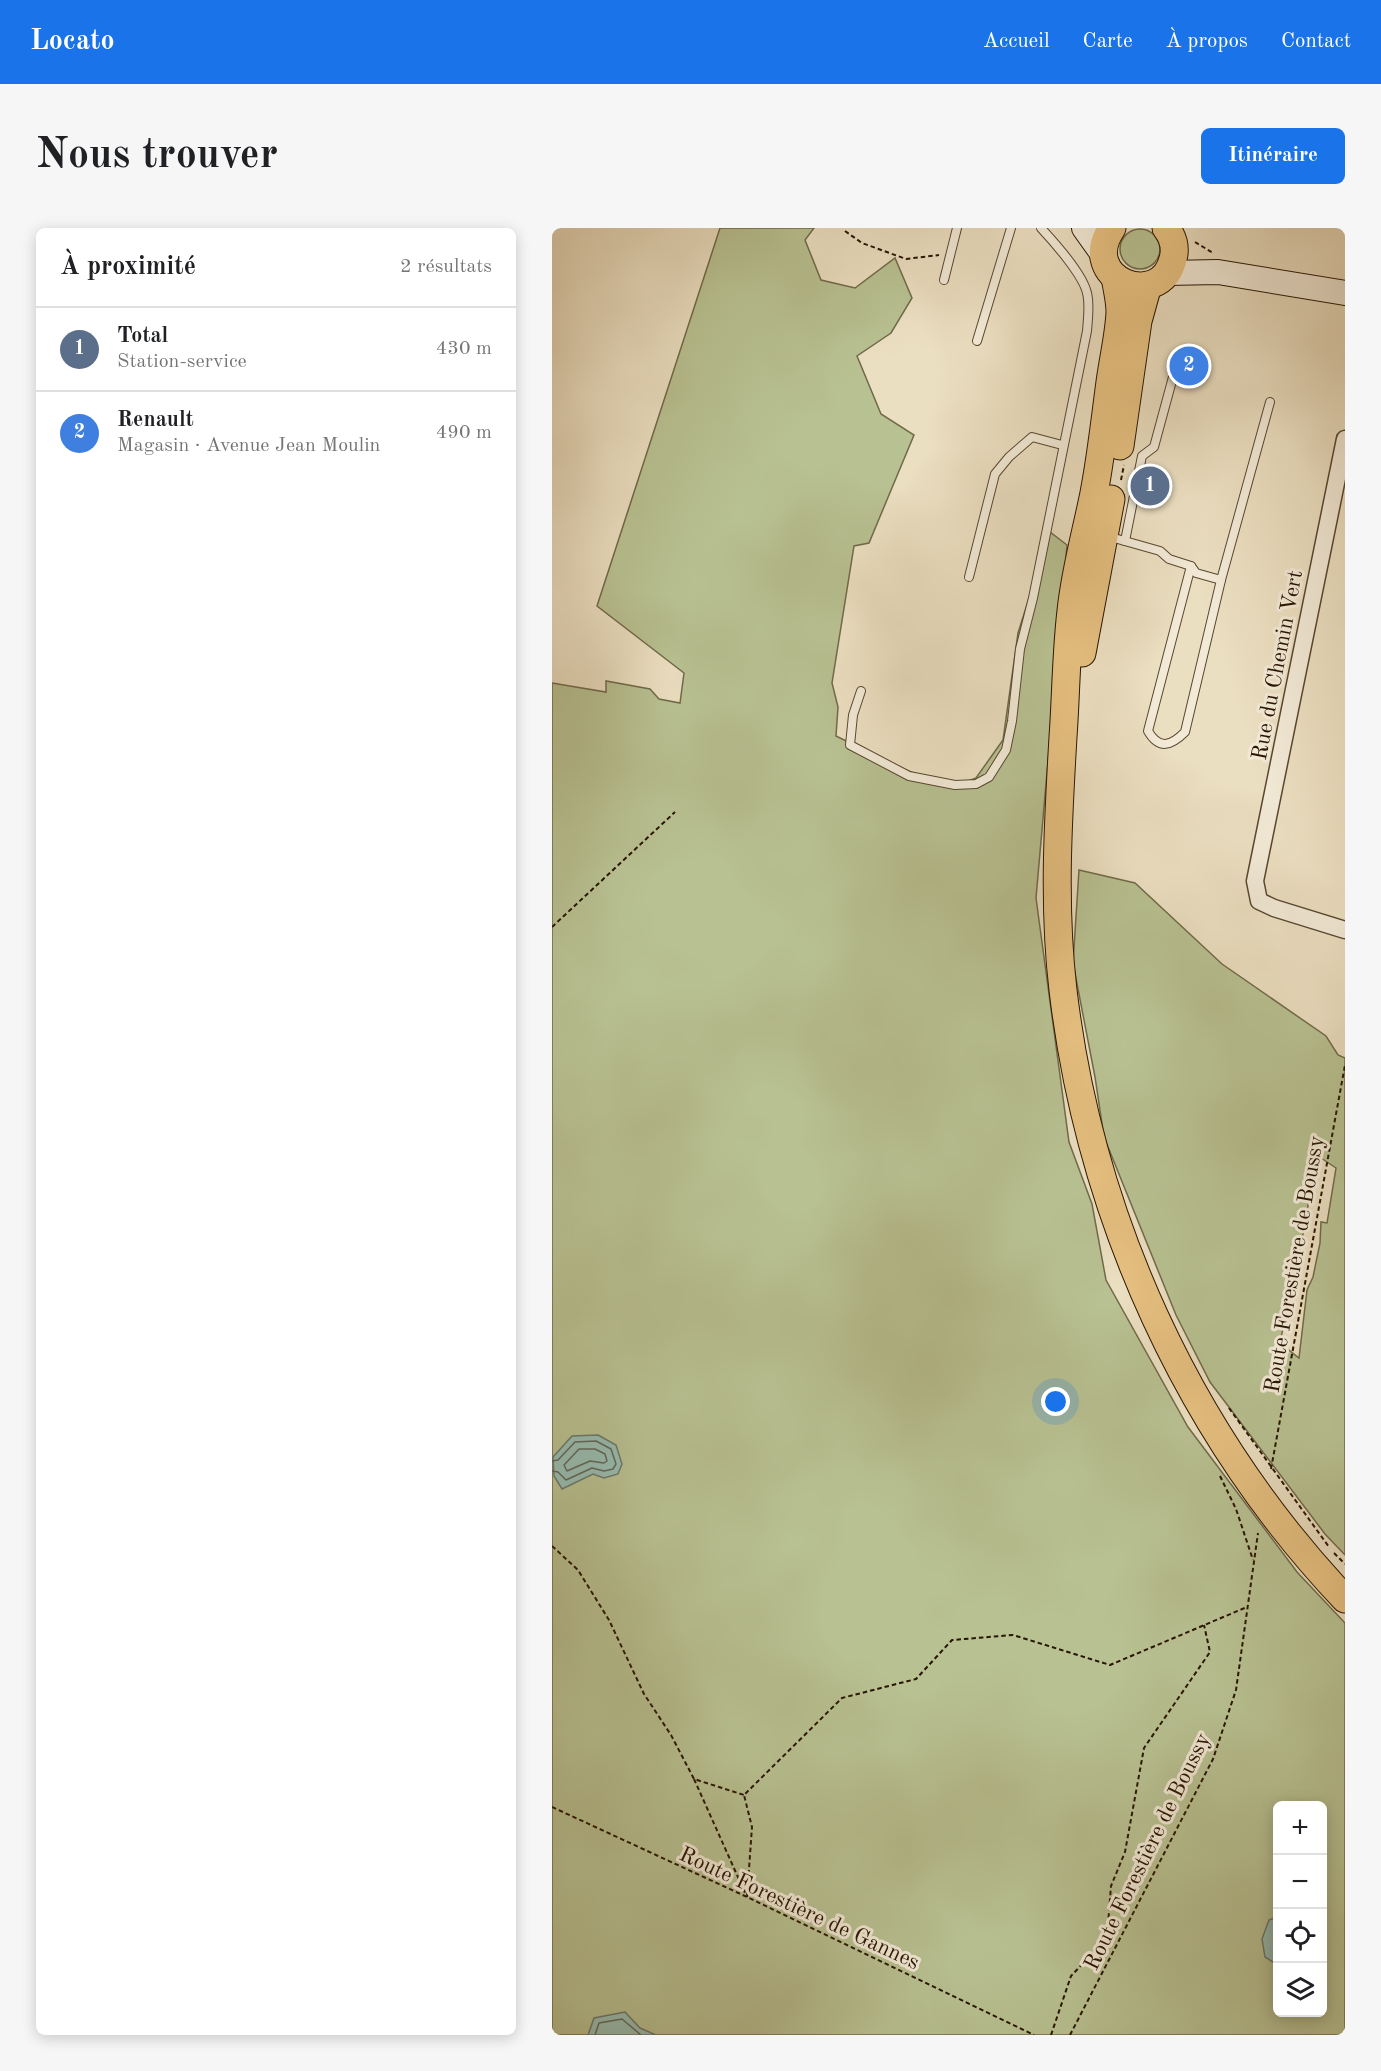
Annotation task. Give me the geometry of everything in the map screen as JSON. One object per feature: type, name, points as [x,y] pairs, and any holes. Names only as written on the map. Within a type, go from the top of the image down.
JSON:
[{"type":"main road","points":[[1112,228],[1104,245],[1120,310],[1095,491],[1078,564],[1071,611],[1056,839],[1057,915],[1063,990],[1084,1114],[1133,1268],[1164,1339],[1193,1393],[1226,1449],[1269,1511],[1309,1561],[1345,1599]]},
{"type":"main road","points":[[1063,742],[1087,631],[1114,538],[1115,474],[1138,321],[1158,279],[1174,256],[1170,237]]},
{"type":"main road","points":[[1109,267],[1125,284],[1137,286],[1158,279]]},
{"type":"street","points":[[1084,228],[1109,267]]},
{"type":"street","points":[[1170,237],[1218,272]]},
{"type":"street","points":[[1158,279],[1218,272],[1345,293]]},
{"type":"street","name":"Rue du Chemin Vert","points":[[1345,439],[1255,881],[1259,901],[1274,908],[1345,930]]},
{"type":"lane","points":[[944,280],[957,228]]},
{"type":"lane","points":[[977,341],[1011,228]]},
{"type":"lane","points":[[861,691],[853,716],[850,745],[909,776],[955,785],[976,784],[989,777],[1006,750],[1012,721],[1020,649],[1033,598],[1062,445],[1087,331],[1087,291],[1064,255],[1041,228]]},
{"type":"lane","points":[[1173,377],[1154,447],[1142,456],[1114,538],[1160,551],[1169,559],[1191,567],[1196,573],[1221,580]]},
{"type":"lane","points":[[1191,567],[1148,731],[1153,740],[1162,744],[1175,742],[1185,732],[1221,580],[1270,402]]},
{"type":"lane","points":[[969,577],[995,474],[1009,457],[1032,437],[1062,445]]},
{"type":"path","points":[[845,231],[862,243],[906,259],[951,253]]},
{"type":"path","points":[[552,927],[675,812]]},
{"type":"path","name":"Route Forestière de Boussy","points":[[1345,1065],[1271,1469],[1331,1550],[1345,1564]]},
{"type":"path","name":"Route Forestière de Boussy","points":[[1070,2035],[1213,1759],[1236,1690],[1258,1533]]},
{"type":"path","points":[[552,1546],[578,1570],[609,1620],[644,1694],[671,1735],[694,1779],[747,1897]]},
{"type":"path","points":[[744,1795],[842,1698],[916,1679],[952,1640],[1013,1635],[1110,1665],[1247,1607]]},
{"type":"path","points":[[1051,2035],[1071,1976],[1107,1938],[1112,1886],[1125,1852],[1144,1748],[1210,1652],[1204,1625]]},
{"type":"path","points":[[694,1779],[744,1795]]},
{"type":"path","points":[[744,1795],[752,1827],[747,1897]]},
{"type":"path","name":"Route Forestière de Gannes","points":[[552,1807],[747,1897],[1034,2035]]},
{"type":"green space","points":[[720,228],[814,228],[805,240],[821,280],[855,288],[895,258],[912,298],[891,333],[857,356],[881,414],[914,435],[869,543],[854,546],[832,683],[838,707],[836,736],[906,770],[951,788],[976,778],[1003,740],[1018,633],[1050,532],[1067,545],[1036,898],[1069,1142],[1092,1204],[1106,1280],[1188,1427],[1297,1572],[1345,1623],[1345,2035],[552,2035],[552,683],[606,692],[606,681],[650,689],[659,699],[680,703],[684,673],[597,606]]},
{"type":"green space","points":[[1140,229],[1148,230],[1154,235],[1159,241],[1159,257],[1154,263],[1148,268],[1140,269],[1132,268],[1126,263],[1121,257],[1120,249],[1121,241],[1126,235],[1132,230]]},
{"type":"green space","points":[[1079,870],[1135,883],[1222,964],[1326,1036],[1338,1055],[1345,1058],[1345,1555],[1325,1534],[1210,1382],[1176,1315],[1104,1137],[1073,963]],"holes":[[[1315,1154],[1336,1168],[1327,1223],[1321,1222],[1320,1243],[1313,1277],[1307,1290],[1299,1358],[1280,1343],[1306,1219]]]},
{"type":"water","points":[[598,1435],[616,1445],[622,1464],[618,1474],[604,1478],[593,1474],[562,1489],[554,1476],[553,1457],[572,1436]]},
{"type":"water","points":[[1273,1918],[1273,1962],[1265,1957],[1262,1939],[1269,1920]]},
{"type":"water","points":[[625,2012],[640,2028],[656,2035],[588,2035],[594,2018]]},
{"type":"place","name":"Renault","points":[[1189,366]]},
{"type":"place","name":"Total","points":[[1150,486]]}]
